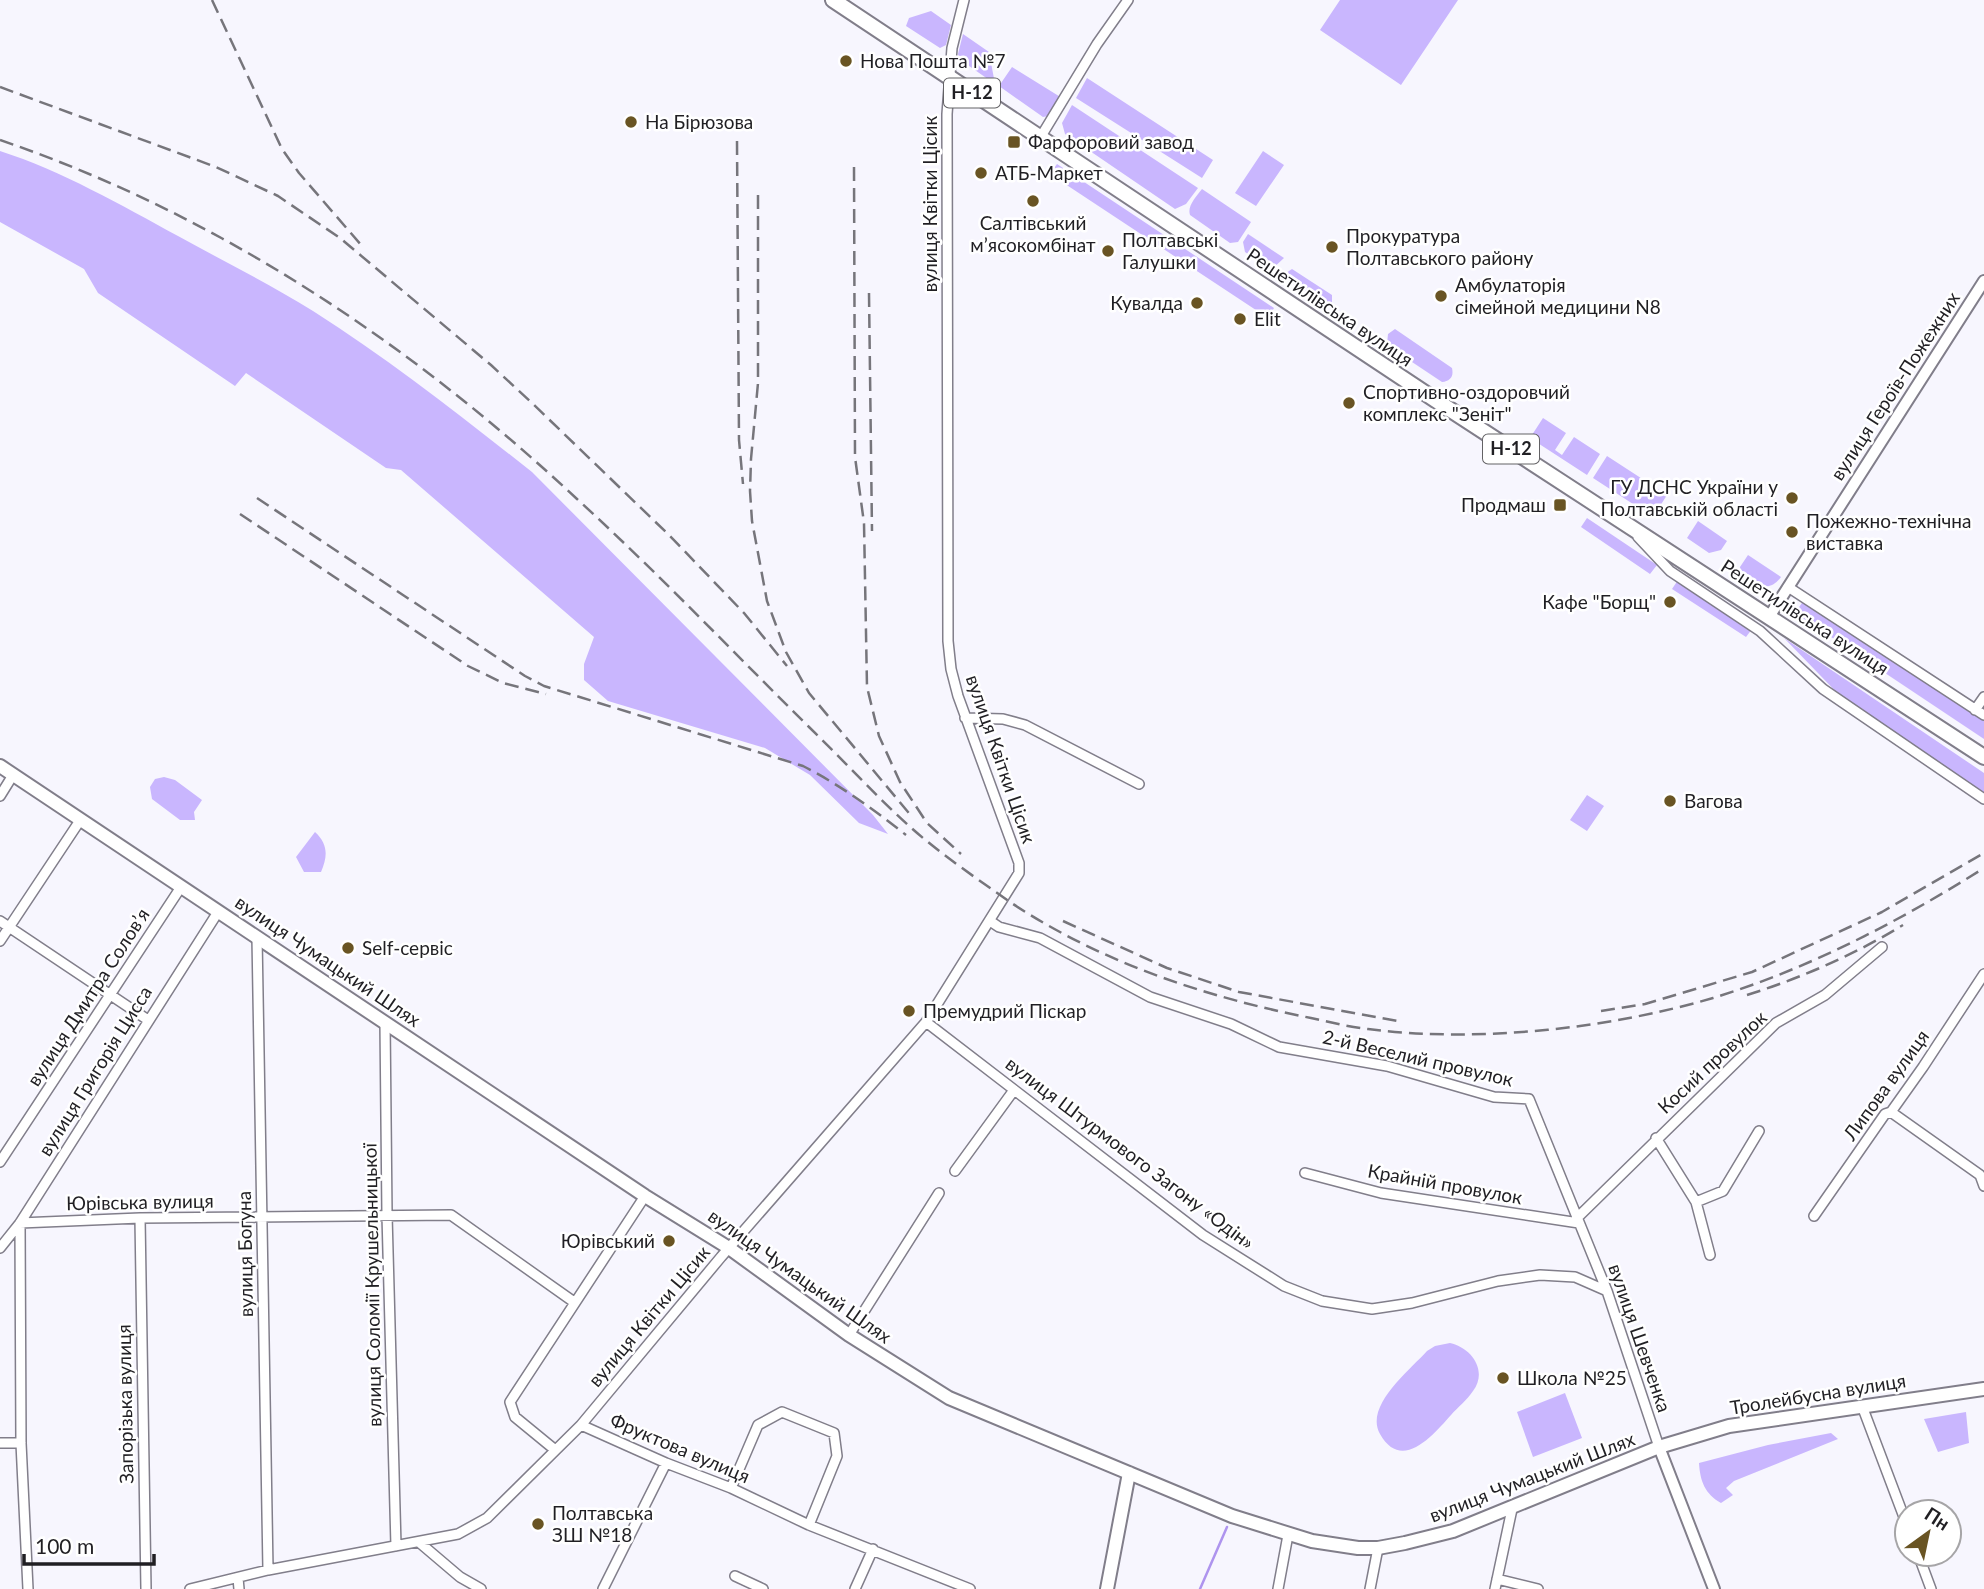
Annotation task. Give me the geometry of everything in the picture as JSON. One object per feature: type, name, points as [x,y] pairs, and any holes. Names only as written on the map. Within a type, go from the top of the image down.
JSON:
[{"type":"main road","name":"Решетилівська вулиця","points":[[833,0],[1984,758]]},
{"type":"main road","name":"вулиця Чумацький Шлях","points":[[0,766],[645,1196],[729,1248],[849,1335],[949,1398],[1232,1516],[1289,1535],[1358,1548],[1378,1548],[1453,1531],[1659,1447]]},
{"type":"main road","name":"Тролейбусна вулиця","points":[[1659,1447],[1729,1426],[1984,1389]]},
{"type":"main road","points":[[1107,1589],[1129,1473]]},
{"type":"street","name":"вулиця Квітки Цісик","points":[[581,1425],[729,1248],[926,1022],[1015,883],[1020,867],[965,718],[951,669],[948,641],[947,114],[952,48],[964,0]]},
{"type":"street","points":[[1040,138],[1097,44],[1128,0]]},
{"type":"street","name":"вулиця Героїв-Пожежних","points":[[1769,617],[1984,281]]},
{"type":"street","points":[[1623,521],[1670,571],[1760,631],[1834,697],[1984,799]]},
{"type":"street","points":[[1788,587],[1980,712],[1984,697]]},
{"type":"street","points":[[1760,631],[1769,617]]},
{"type":"street","points":[[965,718],[1003,719],[1025,725],[1139,784]]},
{"type":"street","points":[[0,796],[13,775]]},
{"type":"street","points":[[0,941],[81,819]]},
{"type":"street","name":"вулиця Дмитра Соловʼя","points":[[0,1162],[181,887]]},
{"type":"street","name":"вулиця Григорія Цисса","points":[[0,1248],[20,1223],[218,912]]},
{"type":"street","points":[[0,921],[148,1020]]},
{"type":"street","name":"2-й Веселий провулок","points":[[990,921],[999,927],[1040,938],[1150,997],[1231,1024],[1279,1047],[1387,1066],[1494,1097],[1530,1099]]},
{"type":"street","name":"вулиця Богуна","points":[[257,937],[268,1570]]},
{"type":"street","name":"Косий провулок","points":[[1578,1221],[1656,1138],[1776,1023],[1825,996],[1882,947]]},
{"type":"street","name":"Липова вулиця","points":[[1814,1216],[1885,1114],[1891,1112],[1923,1067],[1984,974]]},
{"type":"street","name":"вулиця Соломії Крушельницької","points":[[385,1022],[396,1546]]},
{"type":"street","name":"вулиця Штурмового Загону «Одін»","points":[[926,1022],[1203,1235],[1284,1286],[1322,1301],[1373,1308],[1412,1303],[1498,1281],[1540,1275],[1576,1277],[1607,1291]]},
{"type":"street","points":[[955,1171],[1014,1090]]},
{"type":"street","name":"вулиця Шевченка","points":[[1530,1099],[1607,1291],[1659,1447],[1714,1589]]},
{"type":"street","points":[[1891,1112],[1980,1175],[1984,1186]]},
{"type":"street","points":[[1696,1202],[1723,1191],[1759,1131]]},
{"type":"street","points":[[1656,1138],[1696,1202],[1710,1255]]},
{"type":"street","name":"Крайній провулок","points":[[1305,1173],[1381,1194],[1578,1221]]},
{"type":"street","points":[[849,1335],[939,1193]]},
{"type":"street","points":[[554,1449],[515,1417],[510,1402],[573,1302],[645,1196]]},
{"type":"street","name":"Юрівська вулиця","points":[[20,1223],[140,1218],[451,1216],[573,1302]]},
{"type":"street","name":"Запорізька вулиця","points":[[140,1218],[145,1589]]},
{"type":"street","points":[[20,1223],[21,1443],[28,1589]]},
{"type":"street","points":[[1862,1406],[1897,1498]]},
{"type":"street","points":[[731,1488],[758,1425],[782,1412],[834,1433],[837,1456],[809,1525]]},
{"type":"street","name":"Фруктова вулиця","points":[[191,1589],[268,1570],[458,1534],[487,1518],[581,1425],[666,1463],[731,1488],[809,1525],[970,1589]]},
{"type":"street","points":[[0,1443],[21,1443]]},
{"type":"street","points":[[603,1589],[666,1463]]},
{"type":"street","points":[[1511,1509],[1496,1584],[1538,1589]]},
{"type":"street","points":[[1278,1589],[1289,1535]]},
{"type":"street","points":[[420,1543],[477,1588]]},
{"type":"street","points":[[1370,1589],[1378,1548]]},
{"type":"street","points":[[855,1589],[873,1549]]},
{"type":"street","points":[[1923,1568],[1931,1589]]},
{"type":"street","points":[[735,1576],[764,1589]]},
{"type":"street","points":[[238,1578],[239,1589]]},
{"type":"shaded area","points":[[1340,0],[1458,0],[1401,85],[1320,30]]},
{"type":"shaded area","points":[[931,11],[951,25],[946,45],[940,48],[906,26],[909,18]]},
{"type":"shaded area","points":[[963,34],[989,52],[995,84],[959,59]]},
{"type":"shaded area","points":[[1012,67],[1062,98],[1049,116],[1043,117],[999,86]]},
{"type":"shaded area","points":[[1087,78],[1213,160],[1202,178],[1076,98]]},
{"type":"shaded area","points":[[1072,105],[1198,188],[1186,204],[1175,209],[1065,134],[1062,123]]},
{"type":"shaded area","points":[[0,151],[91,189],[280,291],[370,349],[452,409],[532,472],[873,815],[888,834],[859,823],[810,775],[765,748],[608,701],[584,680],[584,664],[594,637],[401,470],[386,468],[246,373],[235,386],[98,293],[84,269],[0,222]]},
{"type":"shaded area","points":[[1263,151],[1284,165],[1256,206],[1235,193]]},
{"type":"shaded area","points":[[1057,164],[1274,308],[1268,318],[1050,174]]},
{"type":"shaded area","points":[[1202,189],[1251,222],[1238,242],[1230,243],[1190,215],[1191,205]]},
{"type":"shaded area","points":[[1248,234],[1284,258],[1271,270],[1245,252],[1243,242]]},
{"type":"shaded area","points":[[1292,269],[1332,295],[1332,302],[1327,306],[1322,305],[1287,281],[1286,273]]},
{"type":"shaded area","points":[[1395,329],[1452,368],[1451,378],[1442,382],[1391,348],[1387,344],[1388,334]]},
{"type":"shaded area","points":[[1543,418],[1566,433],[1555,450],[1562,455],[1574,437],[1600,454],[1587,475],[1530,438]]},
{"type":"shaded area","points":[[1607,456],[1667,495],[1653,517],[1593,478]]},
{"type":"shaded area","points":[[1587,518],[1657,565],[1650,574],[1581,527]]},
{"type":"shaded area","points":[[1698,521],[1727,541],[1721,550],[1709,553],[1687,538]]},
{"type":"shaded area","points":[[1748,555],[1781,577],[1771,585],[1761,586],[1741,574],[1740,567]]},
{"type":"shaded area","points":[[1678,580],[1752,629],[1746,637],[1672,589]]},
{"type":"shaded area","points":[[1804,600],[1984,721],[1984,739],[1795,613]]},
{"type":"shaded area","points":[[1784,638],[1984,773],[1984,794],[1846,702]]},
{"type":"shaded area","points":[[164,777],[175,780],[202,800],[194,812],[195,820],[180,820],[152,799],[150,787],[155,779]]},
{"type":"shaded area","points":[[1587,795],[1604,806],[1587,831],[1570,820]]},
{"type":"shaded area","points":[[315,832],[324,846],[325,861],[321,872],[304,872],[296,857]]},
{"type":"shaded area","points":[[1450,1343],[1471,1355],[1478,1368],[1477,1383],[1473,1391],[1427,1440],[1408,1450],[1398,1450],[1389,1445],[1380,1434],[1377,1423],[1383,1400],[1427,1351]]},
{"type":"shaded area","points":[[1565,1393],[1582,1438],[1533,1457],[1517,1412]]},
{"type":"shaded area","points":[[1966,1412],[1969,1443],[1938,1452],[1924,1419]]},
{"type":"shaded area","points":[[1831,1433],[1838,1439],[1734,1481],[1726,1488],[1733,1495],[1721,1503],[1707,1491],[1702,1481],[1699,1463],[1768,1445]]},
{"type":"waterway","points":[[1200,1589],[1227,1527]]},
{"type":"railway","points":[[212,0],[282,149],[299,173],[362,246]]},
{"type":"railway","points":[[0,87],[216,167],[278,196],[340,238],[532,403],[669,535],[744,613],[787,666]]},
{"type":"railway","points":[[0,140],[80,170],[158,205],[234,245],[378,336],[513,442],[577,499],[920,835],[984,884],[1044,923],[1117,960],[1154,975],[1271,1009],[1368,1029],[1410,1033],[1497,1034],[1586,1025],[1672,1009],[1784,973],[1886,925],[1984,868]]},
{"type":"railway","points":[[737,141],[739,440],[743,484]]},
{"type":"railway","points":[[854,167],[855,457],[864,523],[867,687],[879,736],[900,782],[927,823],[961,854]]},
{"type":"railway","points":[[758,195],[758,383],[750,491],[752,521],[767,601],[786,652],[809,693],[913,818]]},
{"type":"railway","points":[[869,293],[872,531]]},
{"type":"railway","points":[[257,498],[544,686],[803,766],[856,798],[906,835]]},
{"type":"railway","points":[[240,514],[468,666],[503,683],[546,694]]},
{"type":"railway","points":[[1601,1011],[1645,1004],[1752,972],[1882,912],[1984,853]]},
{"type":"railway","points":[[1063,921],[1167,968],[1239,992],[1403,1022]]},
{"type":"railway","points":[[1747,995],[1827,965],[1903,925]]},
{"type":"place","name":"Нова Пошта №7","points":[[846,61]]},
{"type":"place","name":"На Бірюзова","points":[[631,122]]},
{"type":"place","name":"Фарфоровий завод","points":[[1014,142]]},
{"type":"place","name":"АТБ-Маркет","points":[[981,173]]},
{"type":"place","name":"Салтівський мʼясокомбінат","points":[[1033,201]]},
{"type":"place","name":"Прокуратура Полтавського району","points":[[1332,247]]},
{"type":"place","name":"Полтавські Галушки","points":[[1108,251]]},
{"type":"place","name":"Амбулаторія сімейной медицини N8","points":[[1441,296]]},
{"type":"place","name":"Кувалда","points":[[1197,303]]},
{"type":"place","name":"Elit","points":[[1240,319]]},
{"type":"place","name":"Спортивно-оздоровчий комплекс \"Зеніт\"","points":[[1349,403]]},
{"type":"place","name":"ГУ ДСНС України у Полтавській області","points":[[1792,498]]},
{"type":"place","name":"Продмаш","points":[[1560,505]]},
{"type":"place","name":"Пожежно-технічна виставка","points":[[1792,532]]},
{"type":"place","name":"Кафе \"Борщ\"","points":[[1670,602]]},
{"type":"place","name":"Вагова","points":[[1670,801]]},
{"type":"place","name":"Self-сервіс","points":[[348,948]]},
{"type":"place","name":"Премудрий Піскар","points":[[909,1011]]},
{"type":"place","name":"Юрівський","points":[[669,1241]]},
{"type":"place","name":"Школа №25","points":[[1503,1378]]},
{"type":"place","name":"Полтавська ЗШ №18","points":[[538,1524]]}]
